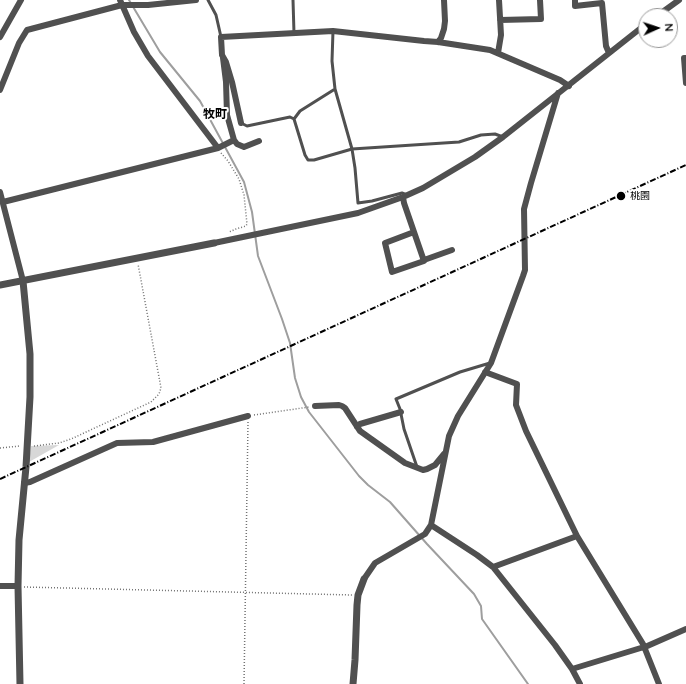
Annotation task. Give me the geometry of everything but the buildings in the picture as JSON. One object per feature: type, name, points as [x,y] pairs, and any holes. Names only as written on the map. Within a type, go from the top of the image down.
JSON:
[{"type":"street","points":[[0,37],[21,0]]},
{"type":"street","points":[[0,90],[19,43],[27,30],[123,3],[148,5],[196,0]]},
{"type":"street","points":[[438,42],[441,38],[446,21],[444,0]]},
{"type":"street","points":[[498,53],[501,35],[499,0]]},
{"type":"street","points":[[500,20],[541,18],[540,0]]},
{"type":"street","points":[[575,0],[575,6],[602,3],[606,46],[609,53]]},
{"type":"street","points":[[668,8],[679,0]]},
{"type":"street","points":[[123,3],[134,32],[148,56],[219,148]]},
{"type":"street","points":[[0,285],[358,213],[405,196],[437,180],[469,161],[503,137],[638,30]]},
{"type":"street","points":[[259,141],[244,147],[233,141],[227,115],[226,82],[221,37],[333,31],[424,42],[438,42],[486,49],[498,53],[560,80],[569,86]]},
{"type":"street","points":[[222,55],[230,75],[242,124]]},
{"type":"street","points":[[686,58],[684,58],[686,83]]},
{"type":"street","points":[[353,684],[358,595],[364,579],[376,563],[425,534],[431,525],[442,473],[444,454],[452,429],[491,363],[525,270],[524,210],[558,93]]},
{"type":"street","points":[[2,202],[219,148],[233,141]]},
{"type":"street","points":[[0,192],[23,281],[30,354],[28,446],[19,540],[18,586],[20,684]]},
{"type":"street","points":[[405,196],[404,203],[424,260]]},
{"type":"street","points":[[414,232],[385,243],[392,272],[452,250]]},
{"type":"street","points":[[485,372],[517,384],[515,400],[521,421],[577,536],[644,647],[659,684]]},
{"type":"street","points":[[315,406],[342,406],[345,408],[360,431],[405,464],[423,470],[435,466],[444,454]]},
{"type":"street","points":[[357,427],[360,424],[401,412]]},
{"type":"street","points":[[24,483],[30,482],[117,443],[154,442],[248,416]]},
{"type":"street","points":[[431,525],[493,567],[532,614],[572,669],[580,684]]},
{"type":"street","points":[[493,567],[577,536]]},
{"type":"street","points":[[0,586],[18,586]]},
{"type":"street","points":[[572,669],[644,647],[686,629]]},
{"type":"lane","points":[[208,0],[216,15],[221,37]]},
{"type":"lane","points":[[293,0],[294,33]]},
{"type":"lane","points":[[333,31],[332,61],[335,89],[352,149],[358,203],[402,193],[405,196]]},
{"type":"lane","points":[[294,119],[300,111],[335,89]]},
{"type":"lane","points":[[242,124],[247,126],[290,116],[294,119],[305,155],[308,160],[314,160],[352,149],[459,142],[481,135],[495,134],[503,137]]},
{"type":"lane","points":[[418,468],[404,429],[401,412],[396,399],[460,372],[491,363]]},
{"type":"path","points":[[219,148],[239,179],[244,195],[247,224],[246,226],[224,235]]},
{"type":"path","points":[[0,448],[49,445],[71,439],[151,402],[159,394],[161,388],[137,258]]},
{"type":"path","points":[[244,684],[244,593],[248,416],[315,406]]},
{"type":"path","points":[[18,586],[358,595]]},
{"type":"shaded area","points":[[59,445],[29,462],[31,446]]},
{"type":"waterway","points":[[129,0],[160,52],[200,101],[244,182],[252,212],[258,256],[290,343],[295,378],[301,397],[309,412],[359,476],[390,502],[474,594],[481,606],[482,619],[528,684]]},
{"type":"railway","points":[[0,479],[686,165]]},
{"type":"place","name":"桃園","points":[[621,196]]},
{"type":"district","name":"牧町","points":[[215,114]]}]
